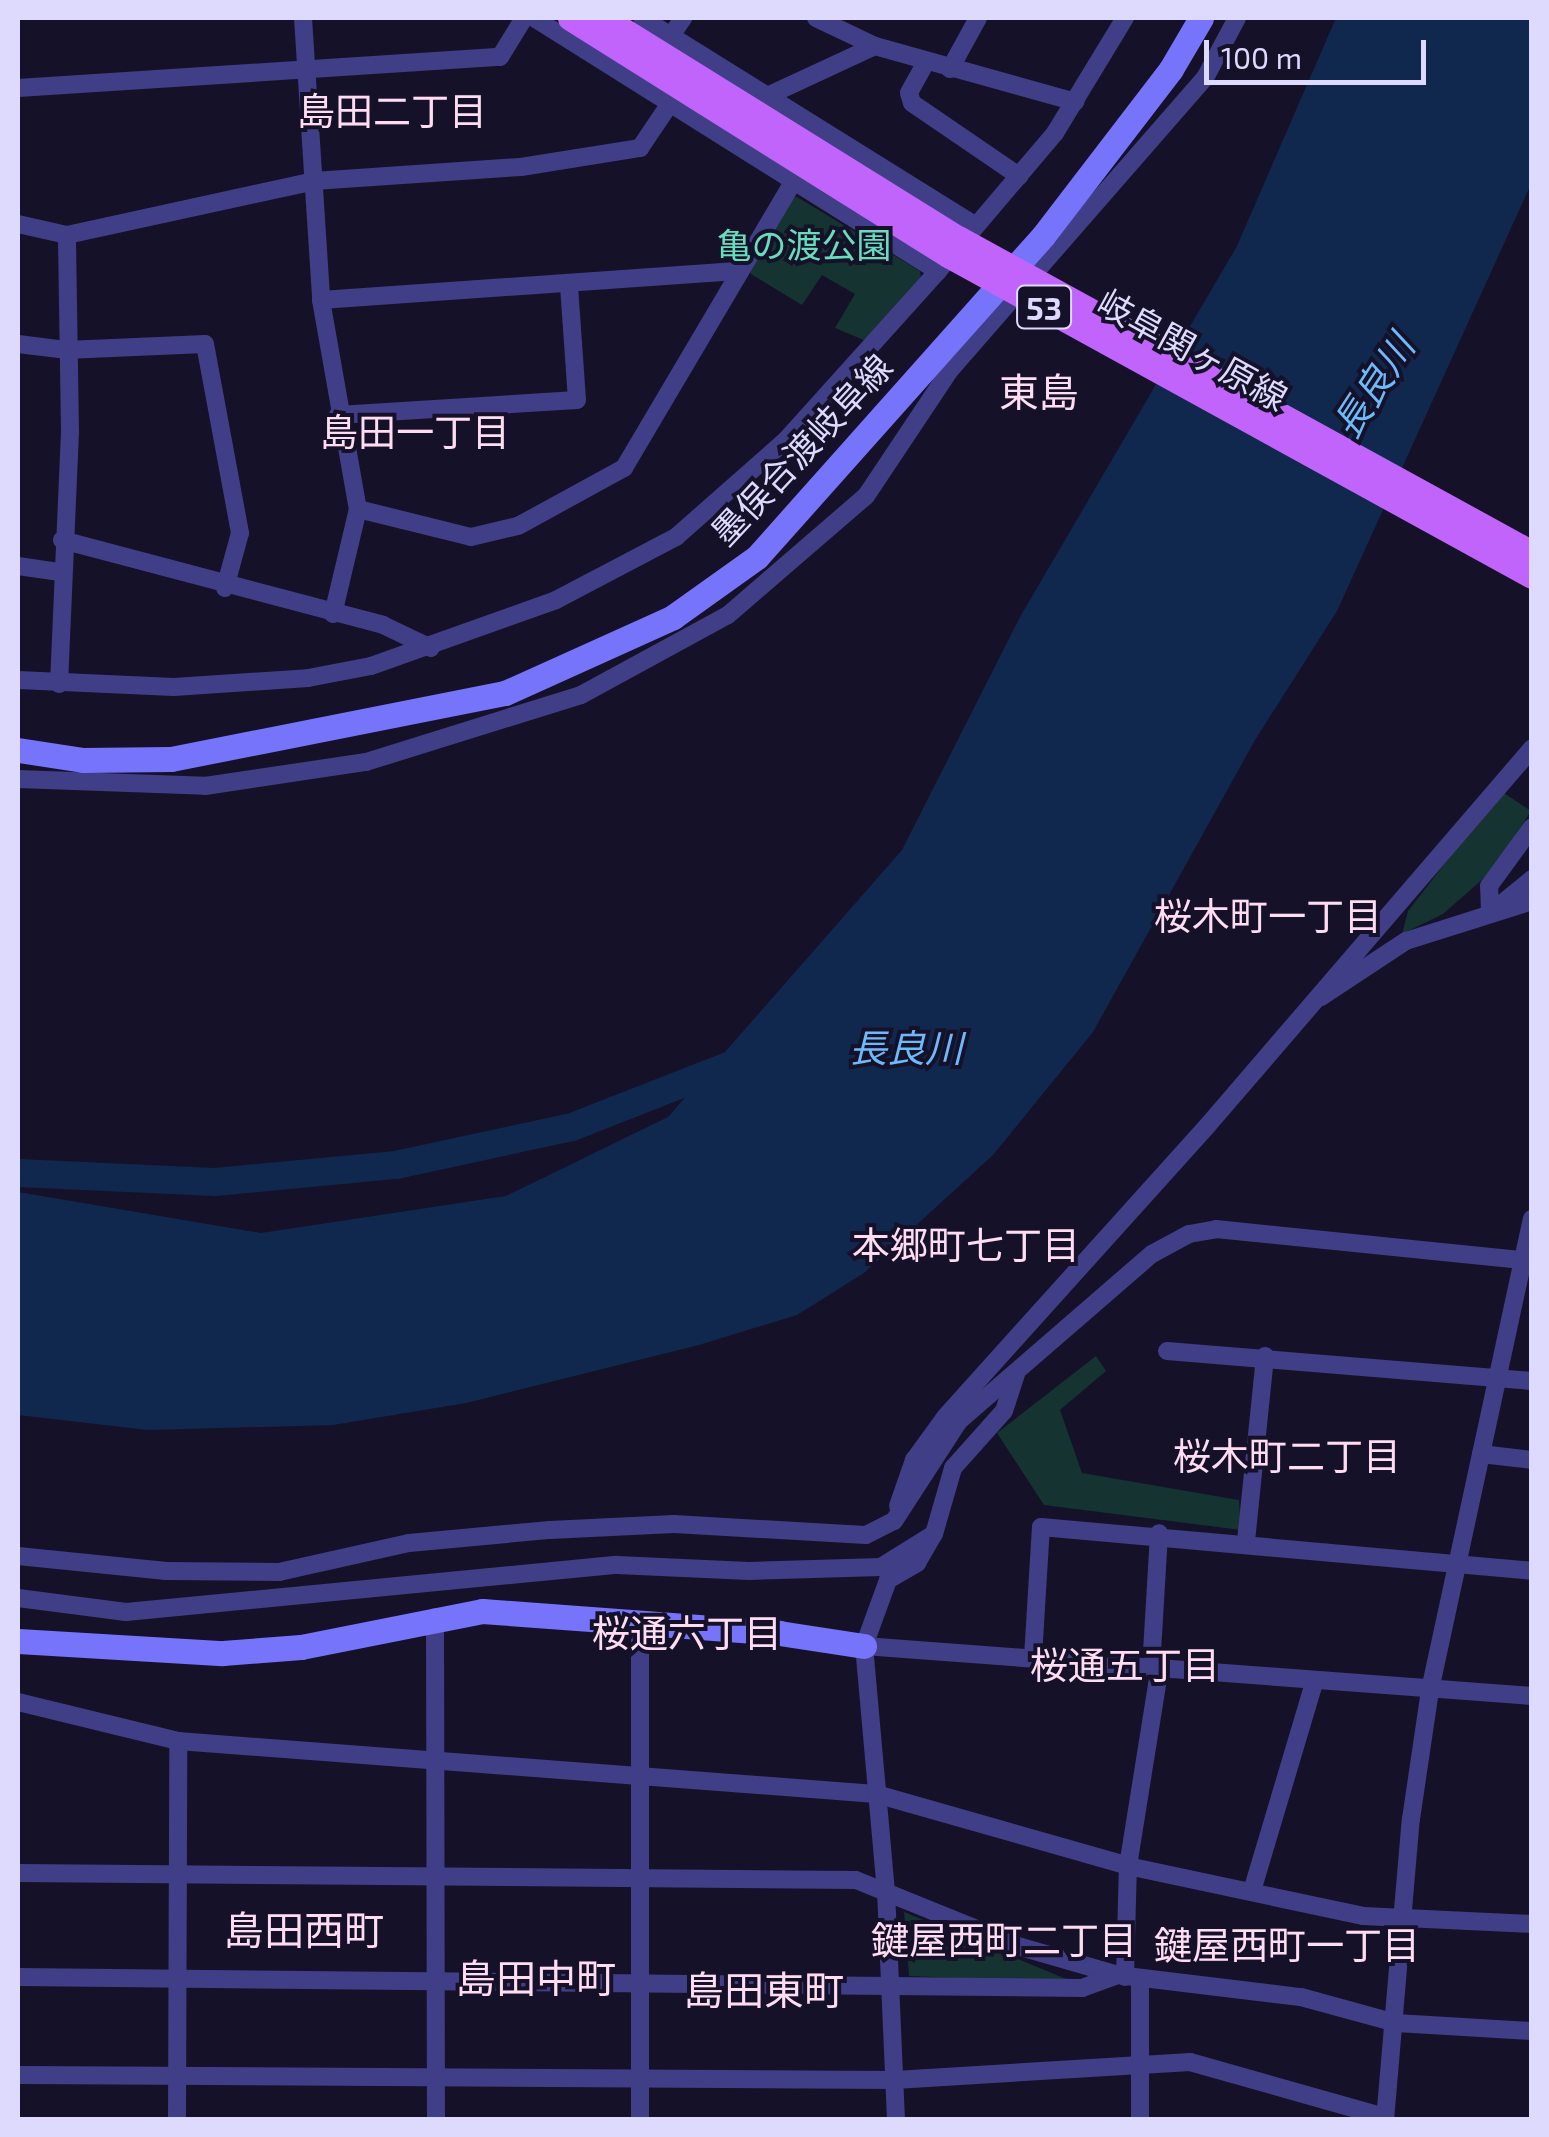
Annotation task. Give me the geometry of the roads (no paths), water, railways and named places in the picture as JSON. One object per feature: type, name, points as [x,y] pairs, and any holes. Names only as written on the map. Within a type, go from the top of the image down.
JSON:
[{"type":"main road","name":"岐阜関ヶ原線","points":[[570,18],[948,255],[1532,576]]},
{"type":"main road","name":"岐阜関ヶ原線","points":[[604,18],[958,238],[1532,553]]},
{"type":"main road","name":"墨俣合渡岐阜線","points":[[18,750],[83,760],[171,760],[505,694],[673,617],[757,556],[1044,236],[1171,70],[1201,18]]},
{"type":"main road","points":[[18,1641],[223,1653],[301,1646],[435,1617],[482,1611],[864,1646]]},
{"type":"street","points":[[303,18],[322,300],[338,415],[358,509],[333,614]]},
{"type":"street","points":[[18,88],[500,58],[524,18]]},
{"type":"street","points":[[534,18],[792,184],[938,271]]},
{"type":"street","points":[[642,18],[976,226]]},
{"type":"street","points":[[671,36],[683,18]]},
{"type":"street","points":[[816,18],[874,46],[1075,102]]},
{"type":"street","points":[[950,69],[978,18]]},
{"type":"street","points":[[18,680],[174,687],[308,678],[431,648],[556,600],[676,537],[786,440],[938,271],[1019,176],[1075,102],[1125,18]]},
{"type":"street","points":[[18,779],[205,786],[366,762],[580,694],[712,624],[810,550],[866,496],[950,370],[1205,78],[1237,18]]},
{"type":"street","points":[[766,96],[874,46]]},
{"type":"street","points":[[926,62],[909,94],[912,104],[1019,176]]},
{"type":"street","points":[[18,224],[67,235],[314,180],[521,168],[640,148],[669,105]]},
{"type":"street","points":[[358,509],[471,537],[518,526],[624,468],[792,184]]},
{"type":"street","points":[[58,684],[60,572],[70,431],[67,235]]},
{"type":"street","points":[[322,300],[738,270]]},
{"type":"street","points":[[338,415],[577,400],[569,284]]},
{"type":"street","points":[[18,344],[66,350],[204,344],[240,533],[224,588]]},
{"type":"street","points":[[62,540],[224,588],[383,625],[431,648]]},
{"type":"street","points":[[18,566],[60,572]]},
{"type":"street","points":[[894,1521],[914,1460],[946,1416],[1532,748]]},
{"type":"street","points":[[1490,912],[1489,886],[1532,826]]},
{"type":"street","points":[[1490,912],[1532,879]]},
{"type":"street","points":[[1316,998],[1338,990],[1402,942],[1532,901]]},
{"type":"street","points":[[18,2074],[640,2083],[895,2080],[1190,2062],[1262,2078],[1325,2104],[1385,2118],[1396,2023],[1401,1919],[1430,1690],[1496,1378],[1527,1260],[1532,1219]]},
{"type":"street","points":[[18,1556],[166,1572],[279,1572],[409,1544],[550,1530],[674,1524],[852,1538],[894,1521],[959,1422],[1152,1254],[1189,1234],[1216,1229],[1527,1260]]},
{"type":"street","points":[[1167,1350],[1532,1380]]},
{"type":"street","points":[[1246,1541],[1265,1356]]},
{"type":"street","points":[[896,2120],[886,1892],[864,1646],[888,1580],[917,1563],[934,1534],[953,1468],[1004,1411],[1016,1374]]},
{"type":"street","points":[[1481,1454],[1532,1460]]},
{"type":"street","points":[[1034,1657],[1041,1527],[1159,1533],[1532,1571]]},
{"type":"street","points":[[1140,2120],[1142,2062],[1128,1977],[1128,1866],[1160,1667],[1152,1652],[1159,1533]]},
{"type":"street","points":[[18,1598],[126,1612],[616,1565],[749,1571],[880,1566],[934,1534]]},
{"type":"street","points":[[435,1617],[436,2120]]},
{"type":"street","points":[[640,1624],[640,2120]]},
{"type":"street","points":[[864,1646],[1532,1696]]},
{"type":"street","points":[[1252,1890],[1315,1680]]},
{"type":"street","points":[[18,1702],[178,1740],[641,1772],[876,1794],[1128,1866],[1401,1919],[1532,1924]]},
{"type":"street","points":[[177,2120],[178,1740]]},
{"type":"street","points":[[18,1873],[856,1880],[1021,1947],[1128,1977],[1301,1997],[1396,2023],[1532,2031]]},
{"type":"street","points":[[18,1977],[640,1978],[1082,1988],[1128,1977]]},
{"type":"water","name":"長良川","points":[[1336,18],[1531,18],[1531,184],[1337,611],[1255,740],[1093,1032],[993,1155],[864,1273],[797,1315],[699,1345],[466,1403],[333,1425],[148,1430],[18,1415],[18,1192],[261,1233],[506,1196],[668,1117],[902,850],[1020,617],[1237,246]]},
{"type":"waterway","name":"長良川","points":[[18,1173],[215,1182],[396,1165],[572,1127],[728,1066]]},
{"type":"district","name":"島田二丁目","points":[[392,111]]},
{"type":"district","name":"東島","points":[[1039,391]]},
{"type":"district","name":"島田一丁目","points":[[415,432]]},
{"type":"district","name":"桜木町一丁目","points":[[1268,916]]},
{"type":"district","name":"本郷町七丁目","points":[[966,1245]]},
{"type":"district","name":"桜木町二丁目","points":[[1287,1456]]},
{"type":"district","name":"桜通六丁目","points":[[687,1633]]},
{"type":"district","name":"桜通五丁目","points":[[1125,1665]]},
{"type":"district","name":"島田西町","points":[[304,1929]]},
{"type":"district","name":"鍵屋西町二丁目","points":[[1004,1940]]},
{"type":"district","name":"鍵屋西町一丁目","points":[[1287,1945]]},
{"type":"district","name":"島田中町","points":[[536,1977]]},
{"type":"district","name":"島田東町","points":[[764,1989]]},
{"type":"park label","name":"亀の渡公園","points":[[804,244]]}]
